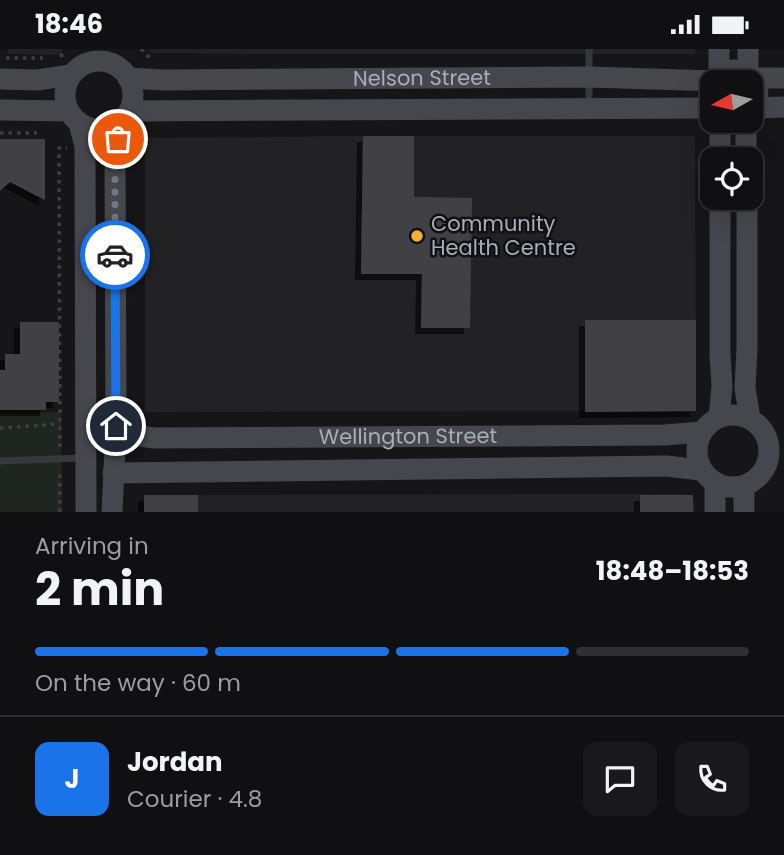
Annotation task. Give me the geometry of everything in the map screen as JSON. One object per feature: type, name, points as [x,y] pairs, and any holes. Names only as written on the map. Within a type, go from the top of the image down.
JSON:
[{"type":"street","points":[[717,70],[719,49]]},
{"type":"street","points":[[748,49],[750,70]]},
{"type":"street","points":[[0,79],[37,80],[74,62],[99,60],[120,64],[132,89],[132,100],[125,116],[115,158],[116,426],[112,512]]},
{"type":"street","points":[[74,62],[65,93],[85,147],[86,512]]},
{"type":"street","name":"Nelson Street","points":[[120,64],[163,80],[589,77],[700,84]]},
{"type":"street","points":[[763,77],[784,78]]},
{"type":"street","points":[[763,111],[784,107]]},
{"type":"street","name":"Nelson Street","points":[[125,116],[700,108]]},
{"type":"street","points":[[0,110],[74,117],[89,128],[100,129],[111,127],[125,116]]},
{"type":"street","points":[[719,418],[722,386],[719,355],[720,210]]},
{"type":"street","points":[[708,477],[734,488],[744,487],[775,465],[769,454],[766,428],[745,388],[747,210]]},
{"type":"street","points":[[715,512],[708,477],[696,451],[702,432],[719,418],[729,415],[766,428]]},
{"type":"street","name":"Wellington Street","points":[[116,426],[141,436],[154,437],[665,435],[702,432]]},
{"type":"street","name":"Wellington Street","points":[[113,473],[666,466],[708,477]]},
{"type":"street","points":[[744,487],[744,512]]},
{"type":"lane","points":[[589,49],[589,108]]},
{"type":"lane","points":[[0,461],[86,458]]},
{"type":"path","points":[[64,49],[64,54],[74,62]]},
{"type":"path","points":[[141,49],[150,59],[162,59]]},
{"type":"path","points":[[0,58],[48,58]]},
{"type":"path","points":[[0,133],[37,133]]},
{"type":"path","points":[[60,512],[59,148],[68,148]]},
{"type":"path","points":[[0,428],[60,424]]},
{"type":"shaded area","points":[[8,49],[62,49],[62,55],[8,54]]},
{"type":"shaded area","points":[[148,49],[695,49],[695,54],[252,54],[152,53]]},
{"type":"shaded area","points":[[695,136],[696,411],[145,412],[145,138]]},
{"type":"shaded area","points":[[61,412],[62,512],[0,512],[0,413]]},
{"type":"shaded area","points":[[684,494],[695,504],[695,512],[144,512],[144,495]]},
{"type":"building","name":"Community Health Centre","points":[[363,136],[414,136],[414,197],[472,198],[470,328],[421,328],[422,274],[361,274]]},
{"type":"building","points":[[0,139],[45,139],[45,200],[10,182],[0,191]]},
{"type":"building","points":[[585,320],[696,320],[696,411],[585,412]]},
{"type":"building","points":[[20,322],[59,322],[59,402],[46,402],[46,410],[0,410],[0,370],[5,370],[5,354],[20,354]]},
{"type":"building","points":[[144,495],[198,495],[198,512],[144,512]]},
{"type":"building","points":[[640,495],[693,495],[693,512],[640,512]]},
{"type":"way so far","points":[[115,255],[115,158],[118,139]]},
{"type":"place","name":"Community Health Centre","points":[[417,236]]},
{"type":"route","points":[[115,255],[116,426]]}]
